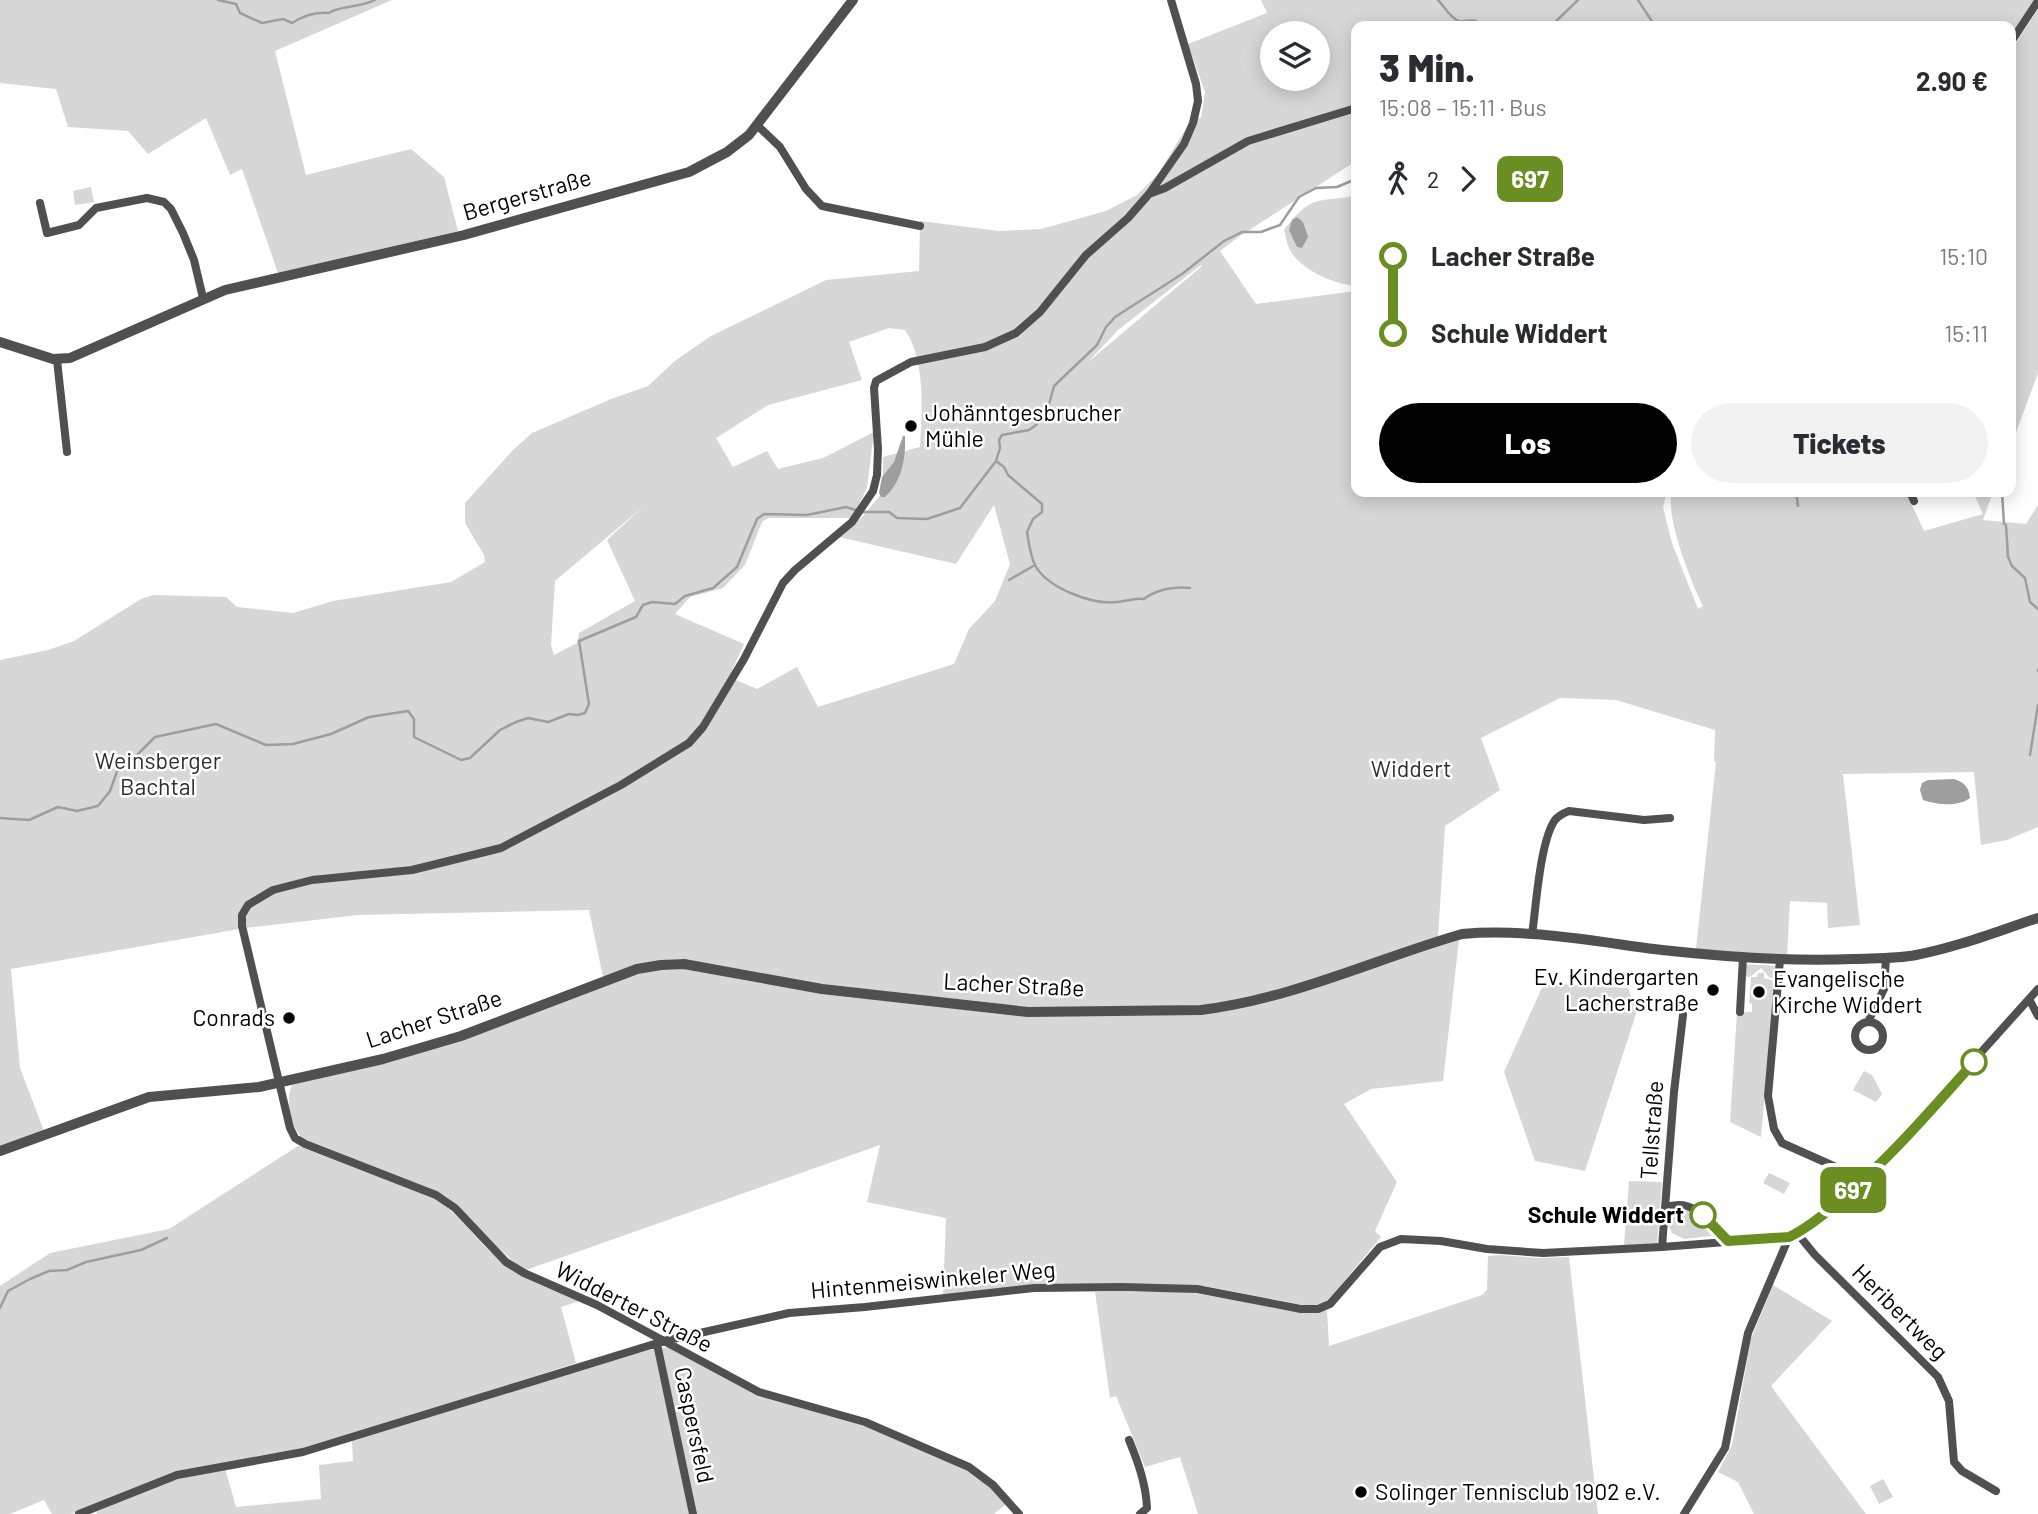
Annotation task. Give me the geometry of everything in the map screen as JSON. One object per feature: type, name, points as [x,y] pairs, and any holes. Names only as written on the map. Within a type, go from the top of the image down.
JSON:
[{"type":"street","name":"Bergerstraße","points":[[57,360],[80,355],[233,287],[464,235],[689,172],[727,152],[743,140],[853,0]]},
{"type":"street","points":[[280,1083],[242,926],[243,915],[251,902],[273,890],[321,878],[412,870],[501,848],[621,785],[689,743],[703,727],[744,659],[783,583],[846,528],[873,491],[877,475],[876,381],[911,362],[985,347],[1016,333],[1036,317],[1086,255],[1128,218],[1149,194],[1184,144],[1197,107],[1198,90],[1171,0]]},
{"type":"street","points":[[2016,34],[2038,1]]},
{"type":"street","points":[[1149,194],[1166,188],[1213,159],[1256,138],[1351,110]]},
{"type":"street","points":[[757,125],[780,147],[806,189],[822,206],[920,226]]},
{"type":"street","points":[[40,203],[47,233],[79,225],[96,208],[147,198],[164,202],[171,209],[194,260],[203,299]]},
{"type":"street","points":[[0,342],[57,360],[67,452]]},
{"type":"street","points":[[1912,497],[1914,501]]},
{"type":"street","points":[[1532,935],[1545,847],[1560,815],[1569,811],[1644,820],[1670,818]]},
{"type":"street","name":"Lacher Straße","points":[[0,1151],[149,1097],[238,1090],[383,1059],[461,1036],[637,969],[661,965],[684,964],[822,989],[1028,1012],[1201,1010],[1315,984],[1462,934],[1487,932],[1532,935],[1780,960],[1886,958],[1939,950],[2038,918]]},
{"type":"street","points":[[1740,1012],[1743,957]]},
{"type":"street","points":[[1868,1022],[1884,989],[1886,958]]},
{"type":"street","points":[[1780,960],[1768,1096],[1774,1129],[1783,1143],[1865,1180]]},
{"type":"street","points":[[1684,1514],[1725,1448],[1746,1339],[1793,1235],[1831,1209],[1865,1180],[2038,989]]},
{"type":"street","points":[[2029,999],[2038,1016]]},
{"type":"street","name":"Tellstraße","points":[[1662,1247],[1683,1015]]},
{"type":"street","name":"Widderter Straße","points":[[280,1083],[290,1128],[298,1140],[436,1195],[455,1208],[497,1253],[518,1270],[597,1305],[660,1342],[759,1392],[864,1422],[969,1467],[993,1485],[1019,1514]]},
{"type":"street","points":[[1665,1208],[1679,1204],[1693,1207],[1728,1241]]},
{"type":"street","name":"Hintenmeiswinkeler Weg","points":[[79,1514],[177,1475],[311,1450],[660,1342],[789,1312],[864,1307],[1034,1288],[1182,1288],[1318,1309],[1333,1301],[1380,1247],[1401,1239],[1530,1253],[1662,1247],[1793,1235]]},
{"type":"street","name":"Heribertweg","points":[[1793,1235],[1938,1377],[1949,1401],[1954,1462],[1962,1471],[1996,1491]]},
{"type":"street","name":"Caspersfeld","points":[[660,1342],[693,1514]]},
{"type":"street","points":[[1129,1440],[1143,1476],[1147,1508],[1140,1514]]},
{"type":"green space","points":[[0,0],[392,0],[275,51],[306,175],[411,149],[444,177],[458,231],[278,273],[242,169],[230,175],[206,118],[148,154],[128,131],[68,127],[56,89],[0,83]]},
{"type":"green space","points":[[1261,0],[2034,0],[2016,28],[2016,21],[1351,21],[1351,164],[1220,251],[1256,304],[1351,292],[1351,497],[1666,497],[1663,507],[1672,543],[1698,609],[1703,606],[1676,533],[1672,497],[1908,497],[1924,531],[1983,514],[1975,497],[1991,497],[1983,520],[2026,524],[2038,505],[2038,827],[2007,840],[1981,845],[1974,772],[1843,774],[1860,925],[1828,928],[1827,903],[1790,901],[1787,956],[1696,949],[1716,762],[1715,730],[1616,700],[1560,698],[1481,738],[1500,790],[1445,826],[1438,938],[1307,982],[1219,1005],[1029,1008],[822,986],[678,959],[646,963],[603,977],[589,910],[358,915],[245,928],[11,969],[20,1068],[44,1131],[0,1148],[0,660],[48,650],[74,641],[141,599],[153,595],[226,597],[237,607],[293,613],[333,601],[451,582],[485,562],[484,555],[465,523],[465,503],[532,433],[648,386],[676,360],[711,336],[826,280],[919,271],[920,221],[999,231],[1041,229],[1106,211],[1137,195],[1158,174],[1191,120],[1201,118],[1205,92],[1188,44],[1267,13]],"holes":[[[1202,266],[1088,362],[1118,330]],[[889,328],[905,330],[912,342],[920,371],[920,447],[883,457],[883,492],[862,517],[839,537],[956,564],[994,505],[1010,564],[995,601],[969,629],[954,664],[818,707],[797,667],[757,689],[729,677],[744,644],[675,614],[690,597],[723,588],[745,565],[762,522],[768,518],[852,518],[867,488],[874,432],[823,458],[778,469],[767,451],[733,467],[716,438],[768,405],[862,380],[849,342]],[[644,506],[607,540],[635,601],[579,633],[577,643],[554,655],[551,645],[555,581]]]},
{"type":"green space","points":[[2038,9],[2038,373],[2016,432],[2016,43]]},
{"type":"green space","points":[[91,187],[94,202],[75,205],[73,191]]},
{"type":"green space","points":[[1351,197],[1351,285],[1311,271],[1290,250],[1284,230],[1308,205]]},
{"type":"green space","points":[[1459,940],[1443,1081],[1371,1089],[1344,1104],[1397,1182],[1375,1231],[1381,1237],[1326,1303],[1309,1306],[1205,1286],[1072,1284],[943,1295],[946,1218],[867,1202],[880,1145],[526,1270],[504,1253],[445,1196],[303,1139],[293,1123],[290,1110],[289,1096],[292,1085],[382,1061],[633,974],[665,968],[692,968],[1028,1016],[1219,1012]]},
{"type":"green space","points":[[1742,964],[1780,966],[1779,978],[1770,978],[1761,968],[1750,977],[1742,976]]},
{"type":"green space","points":[[1758,973],[1764,973],[1764,978],[1775,981],[1761,1137],[1730,1122],[1737,1012],[1752,1012],[1752,1004],[1749,1003],[1751,977],[1757,977]]},
{"type":"green space","points":[[1544,983],[1628,988],[1637,1011],[1585,1171],[1535,1161],[1504,1072]]},
{"type":"green space","points":[[1864,1071],[1872,1075],[1882,1094],[1876,1102],[1853,1090]]},
{"type":"green space","points":[[298,1146],[433,1197],[506,1265],[536,1283],[580,1301],[561,1307],[576,1363],[314,1447],[287,1454],[182,1470],[71,1514],[52,1514],[44,1500],[10,1514],[0,1514],[0,1286],[50,1253],[169,1229]]},
{"type":"green space","points":[[1769,1173],[1790,1183],[1784,1194],[1763,1183]]},
{"type":"green space","points":[[1629,1181],[1662,1182],[1657,1245],[1624,1245]]},
{"type":"green space","points":[[1679,1208],[1690,1210],[1712,1232],[1712,1236],[1684,1239],[1672,1233],[1667,1222],[1671,1213]]},
{"type":"green space","points":[[1488,1256],[1569,1257],[1598,1514],[1198,1514],[1180,1457],[1145,1467],[1116,1396],[1110,1398],[1095,1292],[1187,1292],[1301,1311],[1327,1311],[1329,1346],[1482,1295],[1487,1290]]},
{"type":"green space","points":[[1773,1285],[1832,1321],[1771,1386],[1866,1514],[1754,1514],[1738,1482],[1718,1472],[1732,1445],[1751,1339]]},
{"type":"green space","points":[[668,1347],[760,1395],[852,1421],[966,1468],[987,1482],[1006,1504],[994,1514],[96,1512],[161,1483],[225,1468],[236,1507],[321,1499],[319,1465],[353,1461],[352,1441],[562,1374]]},
{"type":"green space","points":[[1883,1479],[1893,1497],[1879,1504],[1870,1486]]},
{"type":"shaded area","points":[[1297,217],[1303,222],[1308,237],[1302,248],[1297,247],[1289,230],[1292,220]]},
{"type":"shaded area","points":[[903,436],[905,453],[902,469],[891,491],[881,497],[879,493],[882,477],[894,462]]},
{"type":"shaded area","points":[[1954,779],[1965,786],[1970,798],[1960,803],[1947,804],[1923,800],[1920,790],[1922,783],[1928,780]]},
{"type":"waterway","points":[[218,0],[236,4],[240,13],[262,23],[283,19],[292,23],[310,15],[329,13],[375,0]]},
{"type":"waterway","points":[[1438,0],[1450,15],[1461,21]]},
{"type":"waterway","points":[[1556,21],[1578,0]]},
{"type":"waterway","points":[[1638,0],[1652,21]]},
{"type":"waterway","points":[[1461,21],[1476,21]]},
{"type":"waterway","points":[[862,512],[889,512],[897,518],[927,519],[960,508],[996,461],[1002,435],[1029,430],[1036,425],[1048,408],[1054,386],[1097,345],[1106,327],[1115,317],[1182,274],[1224,241],[1242,232],[1261,232],[1280,225],[1299,197],[1316,188],[1337,187],[1351,181]]},
{"type":"waterway","points":[[996,461],[1042,504],[1042,512],[1033,519],[1027,532],[1035,565],[1049,581],[1083,598],[1107,602],[1144,599],[1166,589],[1190,588]]},
{"type":"waterway","points":[[1797,497],[1798,506]]},
{"type":"waterway","points":[[2002,497],[2008,557],[2012,566],[2025,578],[2030,602],[2038,609]]},
{"type":"waterway","points":[[0,818],[29,820],[58,807],[77,811],[98,806],[110,791],[119,766],[128,764],[155,737],[216,724],[266,745],[293,744],[331,734],[369,717],[408,711],[414,719],[414,737],[461,760],[470,758],[500,730],[516,722],[528,718],[548,722],[569,714],[585,713],[589,704],[579,641],[636,617],[643,605],[652,602],[675,604],[685,596],[713,588],[737,567],[757,519],[764,514],[807,515],[846,507],[856,510]]},
{"type":"waterway","points":[[1009,580],[1035,565]]},
{"type":"waterway","points":[[2030,755],[2038,705]]},
{"type":"waterway","points":[[0,1308],[8,1291],[49,1271],[67,1270],[86,1262],[141,1250],[167,1238]]},
{"type":"bus line","name":"697","points":[[1703,1215],[1728,1241],[1789,1237],[1797,1233],[1865,1180],[1974,1062]]},
{"type":"place","name":"Johänntgesbrucher Mühle","points":[[911,426]]},
{"type":"place","name":"Ev. Kindergarten Lacherstraße","points":[[1713,990]]},
{"type":"place","name":"Evangelische Kirche Widdert","points":[[1759,992]]},
{"type":"place","name":"Conrads","points":[[289,1018]]},
{"type":"place","name":"Schule Widdert","points":[[1703,1215]]},
{"type":"place","name":"Solinger Tennisclub 1902 e.V.","points":[[1361,1492]]},
{"type":"park label","name":"Widdert","points":[[1411,769]]},
{"type":"park label","name":"Weinsberger Bachtal","points":[[158,774]]}]
